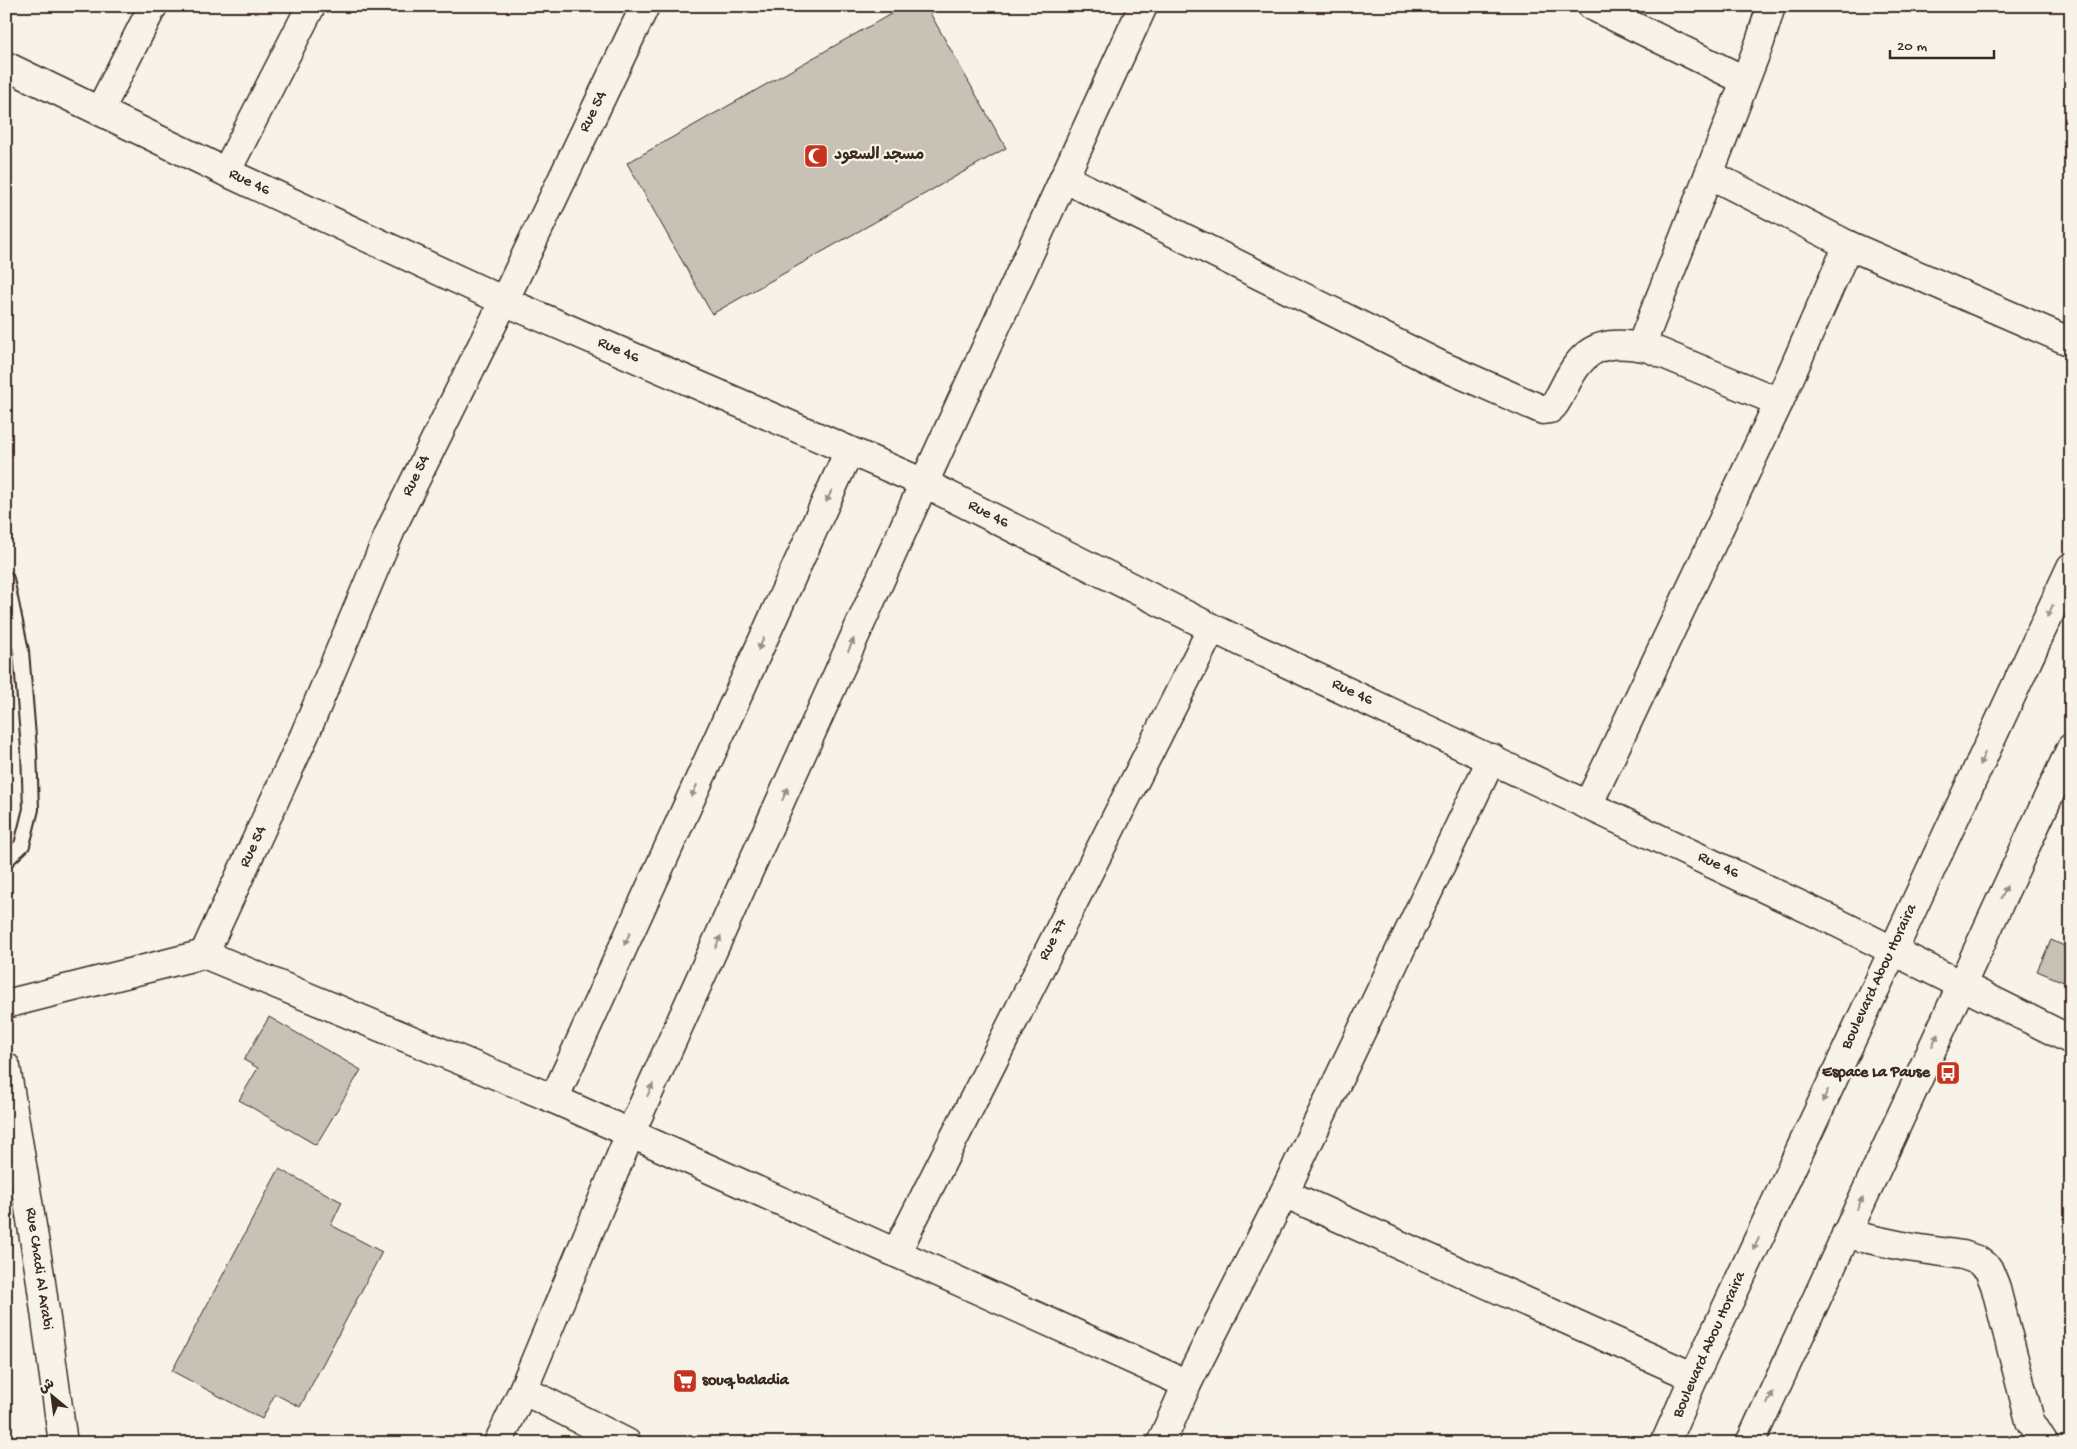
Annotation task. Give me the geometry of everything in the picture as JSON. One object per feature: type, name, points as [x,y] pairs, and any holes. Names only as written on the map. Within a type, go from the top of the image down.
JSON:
[{"type":"street","points":[[100,110],[152,6]]},
{"type":"street","points":[[226,172],[311,6]]},
{"type":"street","name":"Rue 54","points":[[204,954],[306,734],[392,527],[504,301],[646,6]]},
{"type":"street","points":[[498,1443],[523,1390],[630,1134],[924,483],[1143,6]]},
{"type":"street","points":[[1592,6],[1744,80]]},
{"type":"street","points":[[1641,346],[1760,42],[1771,6]]},
{"type":"street","name":"Rue 46","points":[[6,66],[226,172],[504,301],[924,483],[1212,628],[1492,758],[1894,951],[2071,1040]]},
{"type":"street","points":[[1709,174],[1848,245],[2071,342]]},
{"type":"street","points":[[1064,178],[1440,365],[1543,410],[1550,409],[1554,405],[1578,364],[1592,350],[1606,344],[1649,348],[1779,402]]},
{"type":"street","points":[[1588,805],[1779,402],[1848,245]]},
{"type":"street","points":[[554,1099],[849,451]]},
{"type":"street","name":"Boulevard Abou Horaira","points":[[1666,1443],[1694,1377],[1894,951],[2071,567]]},
{"type":"street","name":"Rue 77","points":[[896,1253],[1212,628]]},
{"type":"street","points":[[1750,1443],[2071,748]]},
{"type":"street","points":[[1161,1443],[1187,1384],[1284,1193],[1492,758]]},
{"type":"street","points":[[6,1004],[204,954],[554,1099],[1187,1384]]},
{"type":"street","name":"Rue Chadi Al Arabi","points":[[6,1067],[40,1276],[63,1443]]},
{"type":"street","points":[[1284,1193],[1694,1377]]},
{"type":"street","points":[[1846,1234],[1907,1247],[1963,1255],[1977,1260],[1988,1268],[1996,1285],[2030,1421],[2044,1443]]},
{"type":"street","points":[[523,1390],[627,1443]]},
{"type":"lane","points":[[6,579],[21,651],[29,749],[31,809],[22,845],[6,860]]},
{"type":"building","name":"مسجد السعود","points":[[905,6],[926,6],[1006,148],[712,314],[627,163]]},
{"type":"building","points":[[2051,940],[2071,949],[2071,985],[2037,971]]},
{"type":"building","points":[[269,1017],[361,1070],[316,1145],[239,1100],[258,1068],[244,1060]]},
{"type":"building","points":[[279,1169],[342,1202],[331,1225],[382,1252],[300,1407],[275,1394],[262,1419],[172,1371]]},
{"type":"place","name":"مسجد السعود","points":[[816,156]]},
{"type":"place","name":"Espace La Pause","points":[[1948,1073]]},
{"type":"place","name":"souq baladia","points":[[685,1381]]}]
